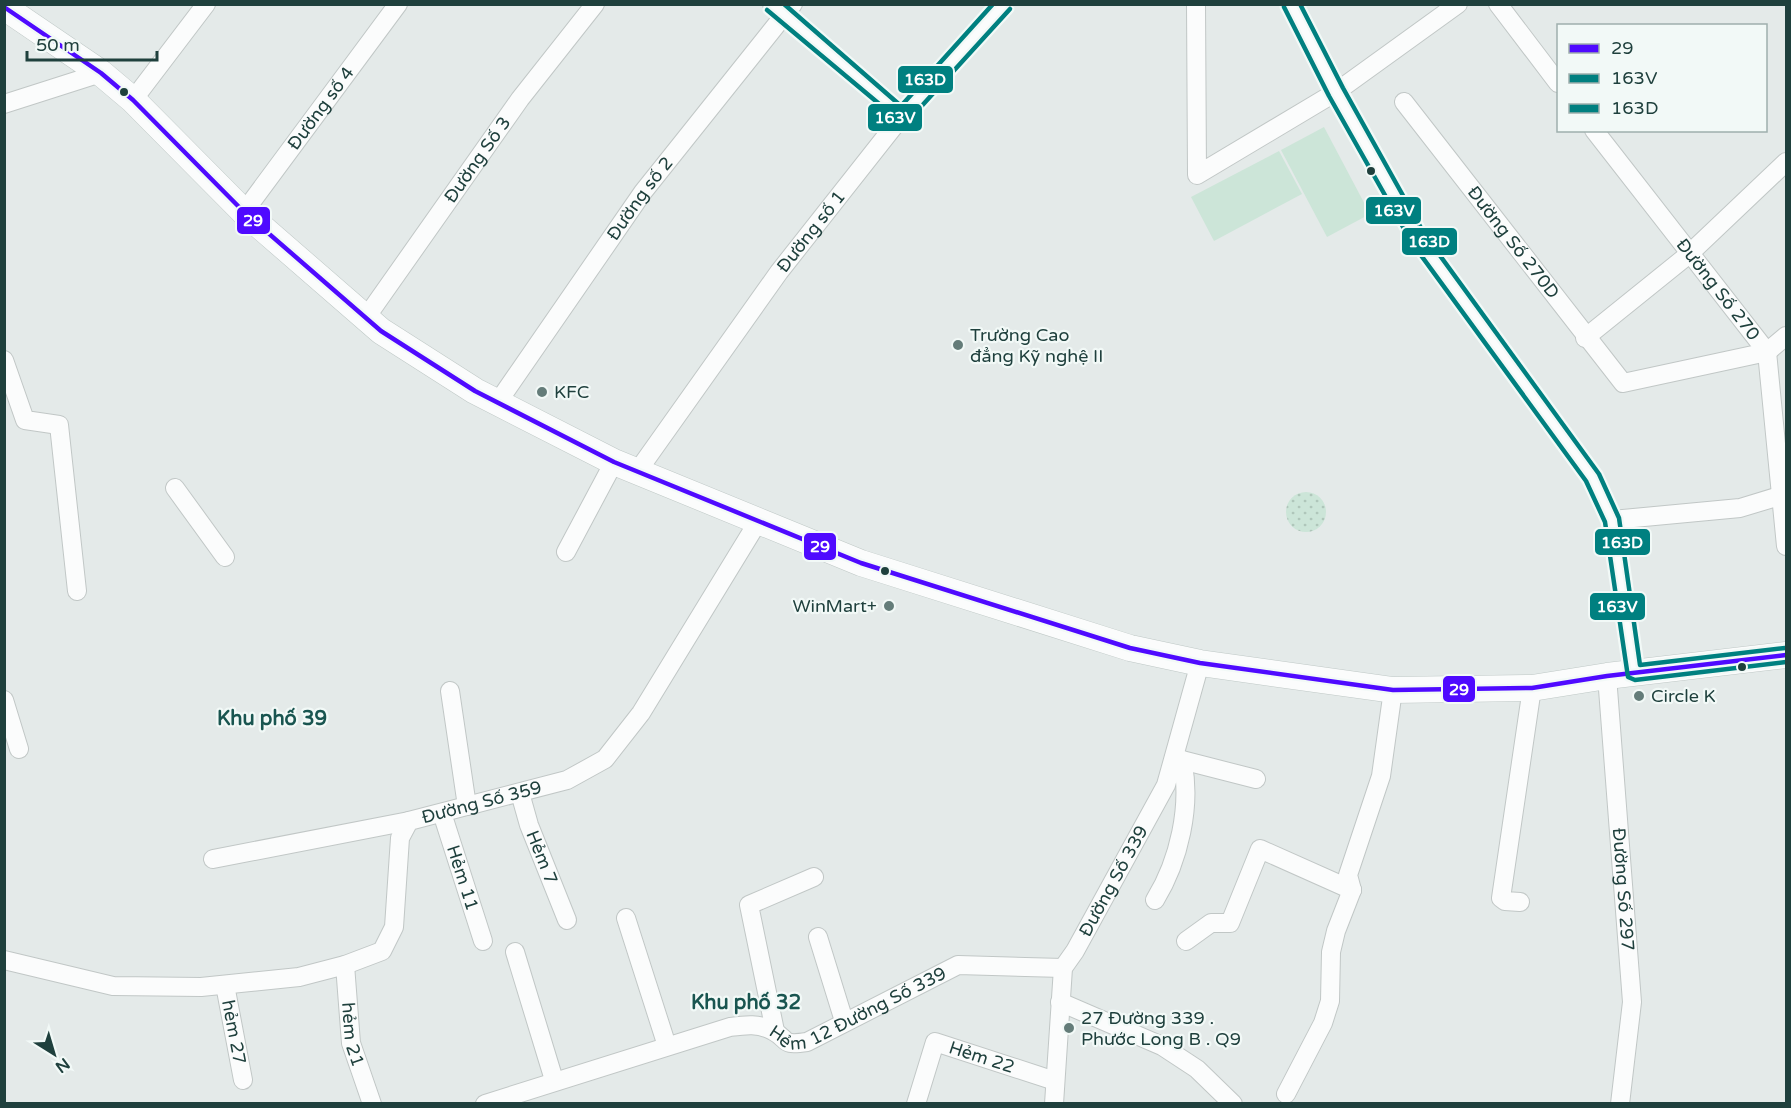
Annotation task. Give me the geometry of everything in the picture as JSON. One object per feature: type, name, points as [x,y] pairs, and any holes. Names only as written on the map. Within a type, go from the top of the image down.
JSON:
[{"type":"main road","points":[[11,7],[101,73],[133,100],[244,212],[365,319],[475,391],[626,467],[861,562],[1130,648],[1200,663],[1393,690],[1532,688],[1607,676],[1786,655]]},
{"type":"street","points":[[133,100],[206,4]]},
{"type":"street","name":"Đường số 4","points":[[244,212],[398,4]]},
{"type":"street","name":"Đường Số 3","points":[[365,319],[520,99],[595,4]]},
{"type":"street","name":"Đường số 1","points":[[566,552],[626,467],[902,116],[1004,4]]},
{"type":"street","points":[[1196,4],[1197,175],[1336,92],[1458,4]]},
{"type":"street","points":[[1291,4],[1336,92],[1419,239],[1592,477],[1612,520],[1634,673]]},
{"type":"street","points":[[1498,4],[1557,82]]},
{"type":"street","points":[[783,8],[902,116]]},
{"type":"street","name":"Đường số 2","points":[[498,402],[643,192],[783,8]]},
{"type":"street","points":[[4,104],[101,73]]},
{"type":"street","name":"Đường Số 270D","points":[[1404,102],[1585,338],[1623,383],[1767,352]]},
{"type":"street","name":"Đường Số 270","points":[[1596,132],[1688,255],[1767,352],[1784,496],[1786,546]]},
{"type":"street","points":[[1585,338],[1688,255],[1786,162]]},
{"type":"street","points":[[1767,352],[1786,336]]},
{"type":"street","points":[[4,360],[25,420],[59,425],[77,591]]},
{"type":"street","points":[[175,488],[225,557]]},
{"type":"street","points":[[1612,520],[1740,508],[1784,496]]},
{"type":"street","name":"Đường Số 359","points":[[4,960],[113,986],[225,985],[299,977],[345,965],[382,951],[394,927],[400,838],[409,821],[567,780],[604,759],[641,713],[759,520]]},
{"type":"street","name":"Đường Số 339","points":[[1054,1104],[1063,968],[1075,951],[1178,759],[1200,663]]},
{"type":"street","name":"Đường Số 297","points":[[1607,676],[1632,1002],[1620,1104]]},
{"type":"street","points":[[1520,902],[1505,901],[1501,898],[1532,688]]},
{"type":"street","points":[[1286,1094],[1323,1023],[1330,1001],[1331,952],[1336,931],[1352,890],[1348,874],[1381,776],[1393,690]]},
{"type":"street","points":[[450,691],[467,806]]},
{"type":"street","points":[[4,700],[19,749]]},
{"type":"street","points":[[1178,759],[1256,779]]},
{"type":"street","points":[[1155,900],[1171,862],[1185,815],[1186,778],[1178,759]]},
{"type":"street","name":"Hẻm 7","points":[[520,793],[529,825],[567,920]]},
{"type":"street","name":"Hẻm 11","points":[[442,813],[483,941]]},
{"type":"street","points":[[213,859],[409,821]]},
{"type":"street","points":[[1186,941],[1211,923],[1230,924],[1260,849],[1352,890]]},
{"type":"street","points":[[775,1031],[749,905],[814,877]]},
{"type":"street","points":[[626,918],[667,1046]]},
{"type":"street","points":[[818,938],[844,1021]]},
{"type":"street","points":[[515,951],[554,1080]]},
{"type":"street","name":"hẻm 21","points":[[345,965],[351,1042],[372,1104]]},
{"type":"street","name":"Hẻm 12 Đường Số 339","points":[[486,1104],[533,1096],[554,1080],[730,1027],[753,1024],[775,1031],[783,1041],[794,1044],[807,1042],[844,1021],[958,965],[1063,968]]},
{"type":"street","name":"hẻm 27","points":[[225,985],[243,1080]]},
{"type":"street","points":[[1060,1002],[1162,1046],[1197,1070],[1233,1104]]},
{"type":"street","name":"Hẻm 22","points":[[916,1104],[935,1042],[1055,1081]]},
{"type":"green space","points":[[1324,127],[1370,214],[1327,237],[1281,150]]},
{"type":"green space","points":[[1279,151],[1302,194],[1214,241],[1191,197]]},
{"type":"green space","points":[[1306,492],[1320,498],[1326,512],[1320,526],[1306,532],[1292,526],[1286,512],[1292,498]]},
{"type":"transit line","name":"163D","points":[[784,4],[901,106],[993,4]]},
{"type":"transit line","name":"163D","points":[[1300,4],[1343,88],[1425,235],[1599,474],[1619,518],[1640,665],[1785,648]]},
{"type":"transit line","name":"29","points":[[4,7],[101,73],[133,100],[244,212],[381,331],[475,391],[614,462],[861,563],[1130,648],[1200,663],[1393,690],[1532,688],[1607,676],[1786,655]]},
{"type":"transit line","name":"163V","points":[[1284,7],[1329,96],[1412,243],[1586,481],[1605,522],[1628,677],[1635,680],[1786,662]]},
{"type":"transit line","name":"163V","points":[[767,10],[902,123],[908,121],[1010,9]]},
{"type":"place","name":"Trường Cao đẳng Kỹ nghệ II","points":[[958,345]]},
{"type":"place","name":"KFC","points":[[542,392]]},
{"type":"place","name":"WinMart+","points":[[889,606]]},
{"type":"place","name":"Circle K","points":[[1639,696]]},
{"type":"place","name":"27 Đường 339 . Phước Long B . Q9","points":[[1069,1028]]},
{"type":"district","name":"Khu phố 39","points":[[272,718]]},
{"type":"district","name":"Khu phố 32","points":[[746,1002]]}]
